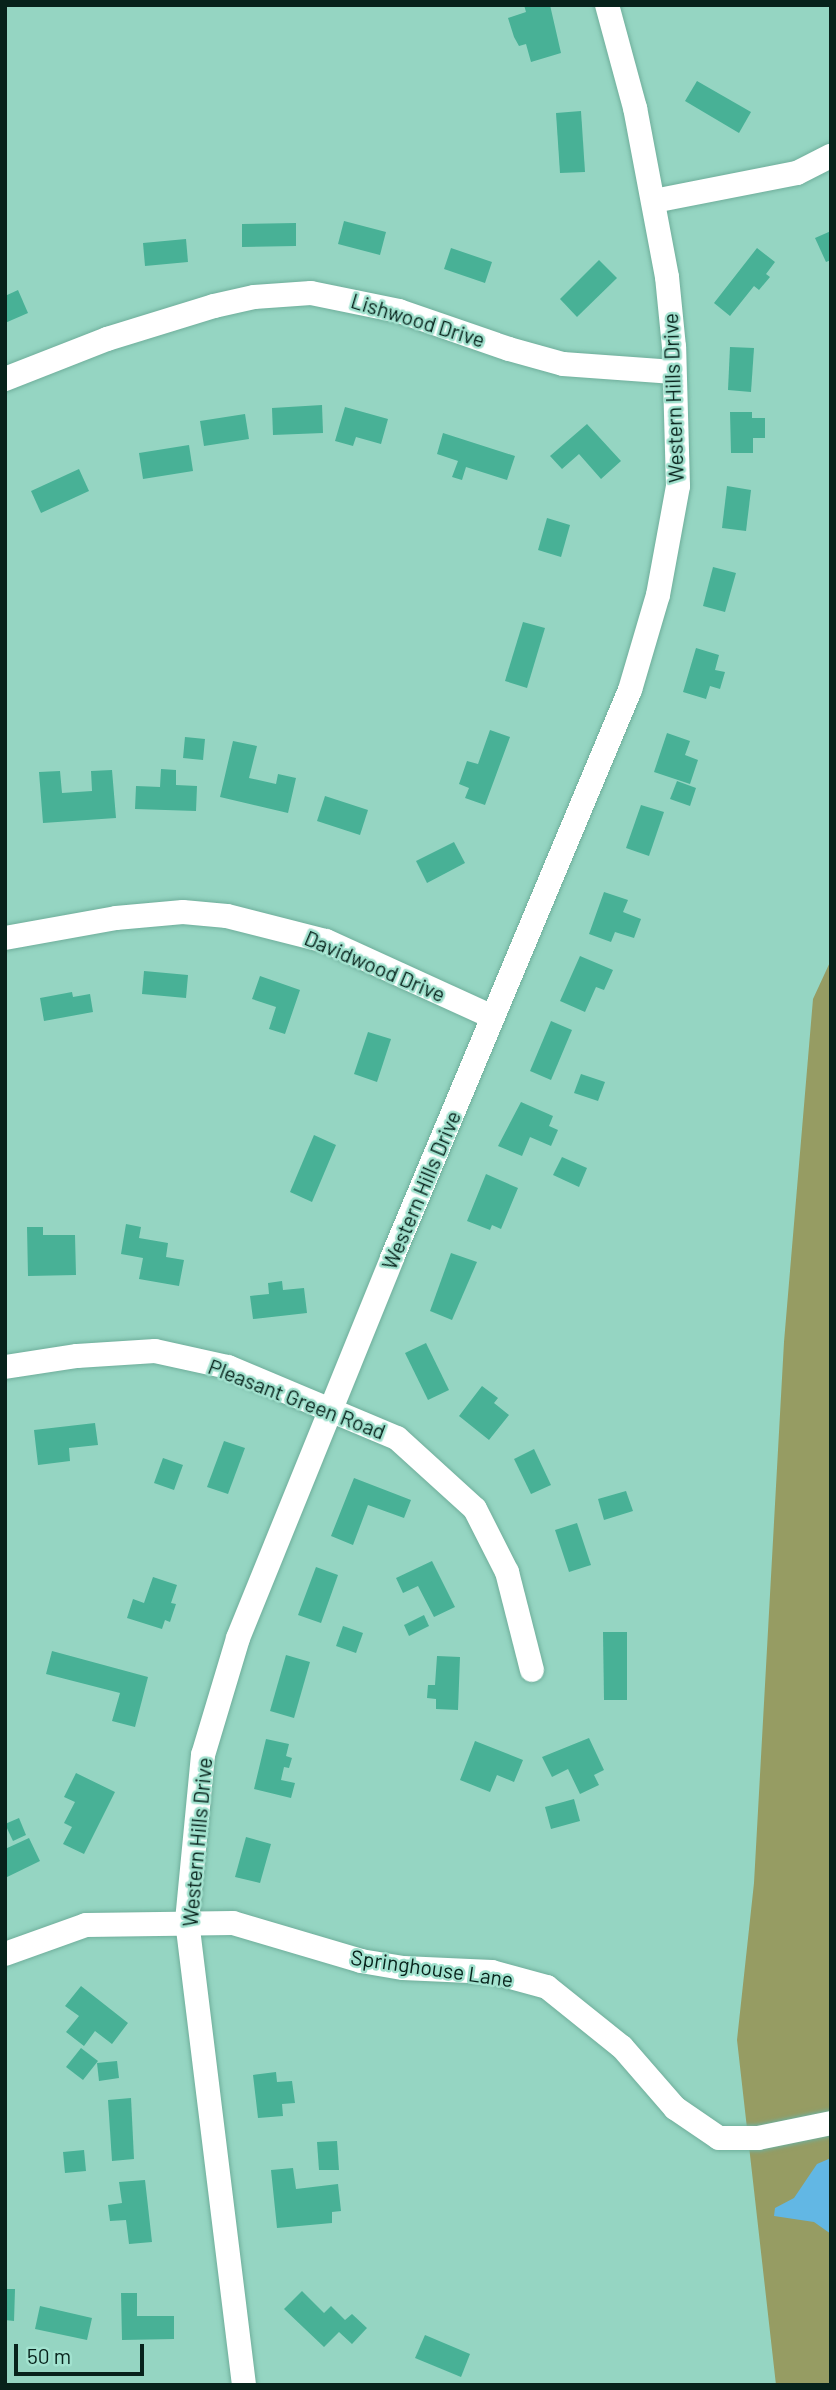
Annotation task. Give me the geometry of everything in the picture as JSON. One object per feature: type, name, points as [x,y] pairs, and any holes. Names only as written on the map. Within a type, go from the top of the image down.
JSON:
[{"type":"street","name":"Western Hills Drive","points":[[244,2385],[187,1921],[203,1755],[238,1638],[630,690],[658,595],[678,486],[667,277],[635,108],[607,5]]},
{"type":"street","points":[[654,201],[797,173],[831,156]]},
{"type":"street","name":"Lishwood Drive","points":[[5,379],[107,339],[215,306],[254,297],[311,293],[399,311],[509,349],[563,364],[674,372]]},
{"type":"street","name":"Davidwood Drive","points":[[5,938],[116,918],[183,912],[227,916],[326,941],[493,1017]]},
{"type":"street","name":"Pleasant Green Road","points":[[5,1367],[77,1356],[155,1351],[228,1367],[397,1438],[475,1509],[507,1572],[532,1670]]},
{"type":"street","name":"Springhouse Lane","points":[[5,1954],[86,1925],[187,1921],[233,1923],[361,1961],[403,1968],[492,1972],[547,1987],[622,2047],[675,2108],[719,2138],[758,2138],[831,2123]]},
{"type":"green space","points":[[831,960],[831,2385],[776,2385],[737,2040],[754,1883],[784,1342],[813,999]]},
{"type":"water","points":[[831,2158],[831,2234],[814,2222],[774,2216],[775,2208],[794,2198],[817,2164]]},
{"type":"building","points":[[524,5],[550,5],[561,53],[531,62],[526,44],[519,46],[508,18],[526,12]]},
{"type":"building","points":[[697,81],[751,112],[739,133],[685,101]]},
{"type":"building","points":[[581,111],[585,172],[560,173],[556,113]]},
{"type":"building","points":[[344,221],[386,232],[380,255],[338,244]]},
{"type":"building","points":[[296,223],[296,246],[242,247],[242,224]]},
{"type":"building","points":[[831,231],[831,260],[826,262],[815,238]]},
{"type":"building","points":[[186,239],[188,262],[145,266],[143,243]]},
{"type":"building","points":[[451,248],[492,262],[485,283],[444,269]]},
{"type":"building","points":[[757,248],[775,262],[766,274],[770,277],[759,290],[754,286],[730,316],[714,303]]},
{"type":"building","points":[[599,260],[617,278],[577,317],[560,299]]},
{"type":"building","points":[[18,290],[28,313],[5,323],[5,296]]},
{"type":"building","points":[[730,347],[754,348],[751,392],[728,390]]},
{"type":"building","points":[[322,405],[323,433],[273,435],[272,408]]},
{"type":"building","points":[[345,407],[388,419],[381,444],[356,437],[353,446],[335,441]]},
{"type":"building","points":[[730,412],[752,412],[752,418],[765,418],[765,438],[753,438],[753,453],[731,453]]},
{"type":"building","points":[[245,414],[249,439],[204,446],[200,421]]},
{"type":"building","points":[[587,424],[621,461],[601,479],[579,454],[562,469],[550,456]]},
{"type":"building","points":[[443,433],[515,456],[507,480],[466,467],[462,480],[452,477],[458,461],[437,454]]},
{"type":"building","points":[[189,445],[193,471],[143,479],[139,453]]},
{"type":"building","points":[[79,469],[89,491],[41,513],[31,491]]},
{"type":"building","points":[[727,486],[751,490],[746,531],[722,528]]},
{"type":"building","points":[[547,518],[570,525],[561,557],[538,550]]},
{"type":"building","points":[[713,567],[736,573],[725,612],[703,606]]},
{"type":"building","points":[[523,622],[545,628],[527,688],[505,681]]},
{"type":"building","points":[[696,648],[719,655],[715,670],[725,672],[720,689],[710,686],[706,699],[683,692]]},
{"type":"building","points":[[490,730],[510,737],[485,805],[465,798],[469,788],[459,784],[467,761],[478,764]]},
{"type":"building","points":[[667,733],[690,741],[685,755],[698,760],[690,784],[654,772]]},
{"type":"building","points":[[185,737],[205,739],[203,760],[183,758]]},
{"type":"building","points":[[233,741],[257,746],[249,778],[276,784],[278,774],[296,778],[288,813],[220,797]]},
{"type":"building","points":[[161,769],[176,770],[176,785],[197,786],[196,811],[135,809],[136,786],[160,787]]},
{"type":"building","points":[[112,770],[116,818],[43,823],[39,772],[60,771],[62,793],[92,791],[91,771]]},
{"type":"building","points":[[677,781],[696,788],[690,806],[670,799]]},
{"type":"building","points":[[325,796],[368,810],[360,835],[317,821]]},
{"type":"building","points":[[641,805],[664,812],[649,856],[626,848]]},
{"type":"building","points":[[454,842],[465,863],[427,883],[416,861]]},
{"type":"building","points":[[604,892],[628,900],[623,912],[641,919],[634,938],[615,932],[611,942],[589,934]]},
{"type":"building","points":[[580,956],[613,970],[604,990],[596,987],[585,1012],[560,1001]]},
{"type":"building","points":[[144,971],[188,975],[186,998],[142,994]]},
{"type":"building","points":[[260,976],[300,990],[285,1034],[269,1029],[276,1007],[252,999]]},
{"type":"building","points":[[72,992],[73,997],[90,994],[93,1012],[44,1021],[40,998]]},
{"type":"building","points":[[551,1021],[572,1030],[551,1080],[530,1071]]},
{"type":"building","points":[[368,1032],[391,1039],[377,1082],[354,1074]]},
{"type":"building","points":[[581,1074],[605,1082],[598,1101],[574,1093]]},
{"type":"building","points":[[521,1102],[553,1116],[549,1126],[558,1130],[551,1146],[530,1137],[522,1156],[498,1146]]},
{"type":"building","points":[[314,1135],[336,1145],[312,1202],[290,1192]]},
{"type":"building","points":[[562,1157],[587,1168],[579,1187],[553,1175]]},
{"type":"building","points":[[486,1174],[518,1188],[501,1229],[492,1225],[490,1230],[467,1221]]},
{"type":"building","points":[[126,1224],[141,1227],[139,1238],[168,1243],[166,1257],[184,1260],[179,1286],[139,1279],[143,1258],[121,1254]]},
{"type":"building","points":[[27,1227],[43,1227],[43,1235],[75,1235],[76,1275],[28,1276]]},
{"type":"building","points":[[451,1253],[477,1262],[452,1320],[430,1311]]},
{"type":"building","points":[[282,1281],[283,1290],[304,1288],[307,1313],[253,1319],[250,1296],[269,1294],[268,1283]]},
{"type":"building","points":[[426,1343],[449,1390],[428,1400],[405,1353]]},
{"type":"building","points":[[482,1386],[498,1398],[494,1403],[509,1415],[489,1440],[459,1416]]},
{"type":"building","points":[[95,1423],[98,1445],[69,1448],[70,1461],[38,1465],[34,1430]]},
{"type":"building","points":[[224,1441],[245,1448],[228,1494],[207,1487]]},
{"type":"building","points":[[534,1449],[551,1485],[531,1494],[514,1459]]},
{"type":"building","points":[[163,1458],[183,1465],[174,1490],[154,1483]]},
{"type":"building","points":[[354,1478],[411,1500],[404,1518],[368,1505],[353,1545],[331,1536]]},
{"type":"building","points":[[626,1491],[633,1511],[604,1520],[598,1499]]},
{"type":"building","points":[[577,1523],[591,1565],[569,1572],[555,1530]]},
{"type":"building","points":[[432,1561],[455,1607],[434,1617],[418,1586],[403,1593],[396,1578]]},
{"type":"building","points":[[316,1567],[338,1575],[321,1623],[298,1615]]},
{"type":"building","points":[[153,1577],[177,1585],[171,1603],[176,1604],[170,1622],[165,1620],[162,1629],[127,1618],[133,1599],[144,1603]]},
{"type":"building","points":[[424,1615],[429,1626],[409,1636],[404,1625]]},
{"type":"building","points":[[343,1626],[363,1633],[356,1653],[336,1646]]},
{"type":"building","points":[[603,1632],[627,1632],[627,1700],[604,1700]]},
{"type":"building","points":[[52,1651],[148,1677],[135,1727],[112,1721],[120,1693],[46,1674]]},
{"type":"building","points":[[286,1655],[310,1662],[294,1718],[270,1711]]},
{"type":"building","points":[[437,1656],[460,1657],[458,1710],[436,1709],[436,1699],[427,1698],[428,1685],[435,1685]]},
{"type":"building","points":[[589,1738],[604,1770],[594,1775],[599,1785],[580,1794],[568,1769],[552,1777],[542,1757]]},
{"type":"building","points":[[266,1739],[289,1744],[286,1756],[292,1758],[289,1768],[284,1767],[281,1780],[295,1783],[291,1798],[254,1789]]},
{"type":"building","points":[[475,1741],[523,1760],[514,1782],[497,1775],[490,1792],[460,1780]]},
{"type":"building","points":[[76,1773],[115,1792],[84,1854],[63,1844],[72,1827],[64,1823],[75,1802],[64,1797]]},
{"type":"building","points":[[574,1799],[580,1821],[551,1829],[545,1807]]},
{"type":"building","points":[[19,1818],[26,1835],[13,1841],[5,1824]]},
{"type":"building","points":[[246,1837],[271,1844],[260,1883],[235,1877]]},
{"type":"building","points":[[29,1838],[40,1861],[5,1878],[5,1849]]},
{"type":"building","points":[[81,1986],[128,2023],[112,2044],[95,2031],[84,2046],[66,2032],[79,2016],[65,2006]]},
{"type":"building","points":[[81,2048],[98,2061],[83,2080],[66,2067]]},
{"type":"building","points":[[117,2061],[119,2078],[99,2081],[97,2063]]},
{"type":"building","points":[[276,2072],[277,2082],[292,2081],[295,2103],[282,2104],[283,2116],[258,2118],[253,2075]]},
{"type":"building","points":[[131,2098],[134,2159],[112,2161],[108,2100]]},
{"type":"building","points":[[337,2141],[339,2170],[319,2170],[317,2142]]},
{"type":"building","points":[[84,2150],[86,2171],[65,2173],[63,2152]]},
{"type":"building","points":[[293,2168],[296,2189],[338,2184],[341,2211],[332,2212],[332,2223],[277,2228],[271,2170]]},
{"type":"building","points":[[145,2180],[152,2242],[129,2244],[126,2220],[110,2221],[108,2205],[122,2203],[119,2182]]},
{"type":"building","points":[[5,2289],[15,2289],[14,2321],[5,2320]]},
{"type":"building","points":[[302,2291],[324,2313],[331,2306],[345,2320],[352,2314],[367,2328],[352,2344],[339,2332],[324,2347],[284,2309]]},
{"type":"building","points":[[121,2293],[137,2293],[137,2316],[174,2316],[174,2339],[122,2340]]},
{"type":"building","points":[[40,2306],[92,2318],[87,2340],[35,2329]]},
{"type":"building","points":[[425,2335],[470,2354],[461,2377],[415,2358]]}]
